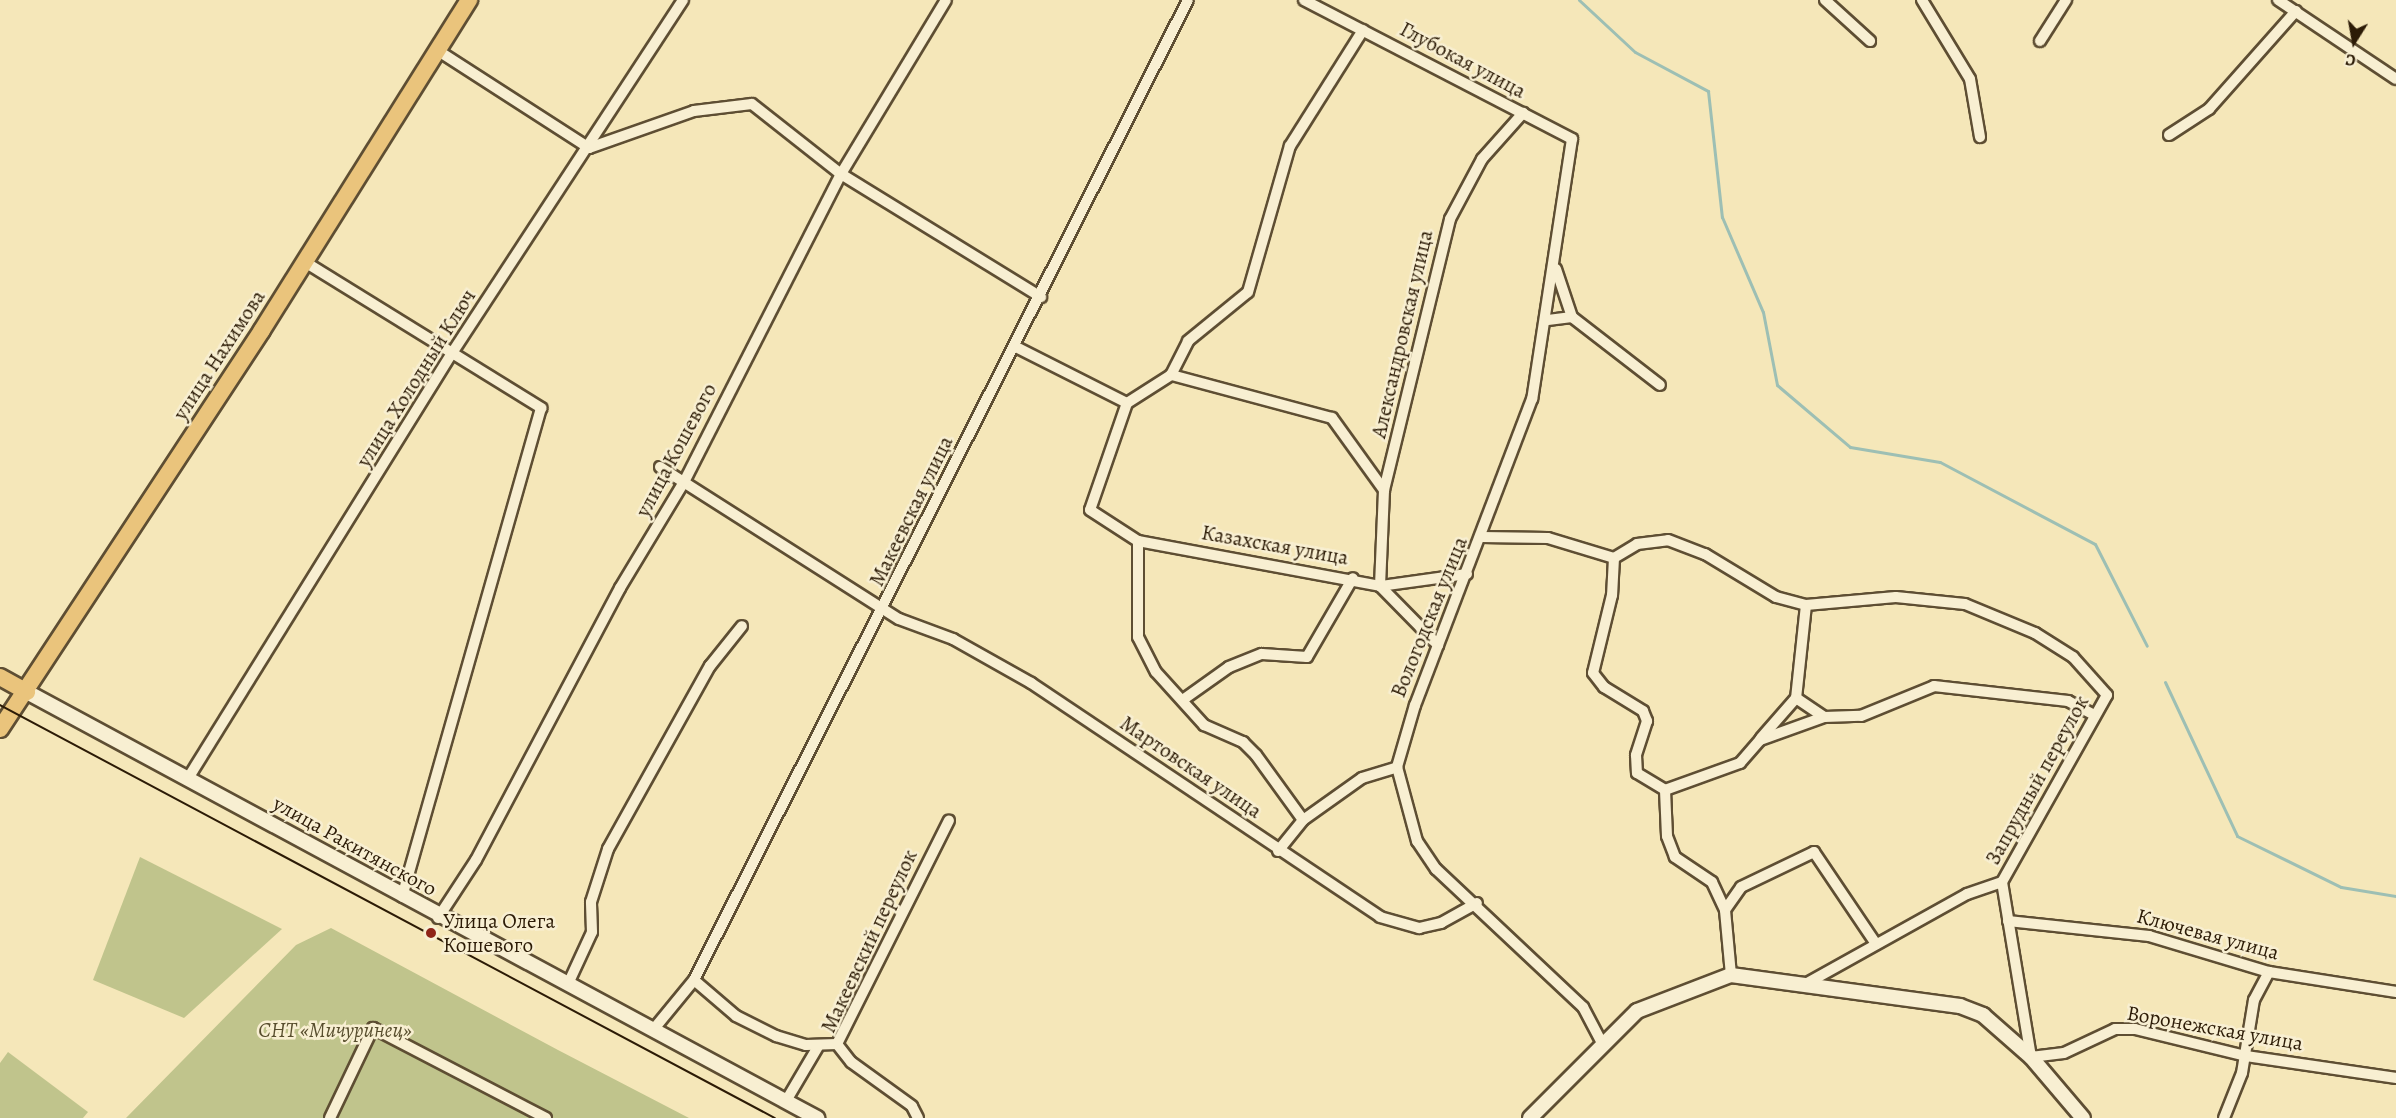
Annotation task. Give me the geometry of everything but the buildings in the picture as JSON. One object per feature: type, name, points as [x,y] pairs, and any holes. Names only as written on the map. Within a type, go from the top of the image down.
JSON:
[{"type":"main road","name":"улица Нахимова","points":[[0,729],[27,692],[305,262],[469,0]]},
{"type":"main road","name":"улица Ракитянского","points":[[0,677],[438,918],[568,984],[817,1118]]},
{"type":"main road","points":[[1530,1118],[1602,1042],[1637,1011],[1731,975],[1809,982],[1960,1005],[1983,1015],[2031,1057],[2083,1118]]},
{"type":"street","name":"улица Холодный Ключ","points":[[188,780],[452,353],[589,148],[683,0]]},
{"type":"street","name":"улица Кошевого","points":[[438,918],[476,860],[620,588],[684,482],[841,174],[946,0]]},
{"type":"street","name":"Макеевская улица","points":[[653,1030],[694,980],[1016,347],[1188,0]]},
{"type":"street","name":"Глубокая улица","points":[[1304,0],[1572,139]]},
{"type":"street","points":[[1825,0],[1870,41]]},
{"type":"street","points":[[1922,0],[1970,79],[1980,137]]},
{"type":"street","points":[[2040,41],[2066,0]]},
{"type":"street","points":[[2278,0],[2396,79]]},
{"type":"street","points":[[2169,135],[2209,109],[2296,11]]},
{"type":"street","points":[[1016,347],[1127,403],[1171,375],[1188,342],[1248,292],[1290,146],[1364,30]]},
{"type":"street","points":[[437,50],[589,148],[694,111],[752,104],[841,174],[1041,297]]},
{"type":"street","name":"Александровская улица","points":[[1380,586],[1384,490],[1449,219],[1482,159],[1523,114]]},
{"type":"street","name":"Вологодская улица","points":[[1397,767],[1438,645],[1482,537],[1532,399],[1548,320],[1572,139]]},
{"type":"street","points":[[305,262],[452,353],[535,401],[542,408],[540,421],[452,707],[402,897]]},
{"type":"street","points":[[1554,263],[1572,317],[1660,385]]},
{"type":"street","points":[[1548,320],[1572,317]]},
{"type":"street","points":[[1171,375],[1332,418],[1384,490]]},
{"type":"street","name":"Казахская улица","points":[[1127,403],[1090,510],[1138,541],[1353,578],[1380,586],[1438,645]]},
{"type":"street","name":"Мартовская улица","points":[[660,467],[884,608],[1031,683],[1278,851],[1380,917],[1405,926],[1441,923],[1477,903]]},
{"type":"street","points":[[1482,537],[1548,538],[1614,558],[1637,544],[1668,540],[1705,554],[1776,597],[1806,605],[1796,698],[1740,763],[1665,790]]},
{"type":"street","points":[[1138,541],[1138,637],[1156,672],[1184,699],[1204,725],[1242,742],[1256,755],[1304,820]]},
{"type":"street","points":[[1614,558],[1612,595],[1593,673],[1604,687],[1643,711],[1647,721],[1636,755],[1638,773],[1665,790]]},
{"type":"street","points":[[1380,586],[1467,574]]},
{"type":"street","points":[[1184,699],[1229,668],[1262,654],[1307,657],[1353,578]]},
{"type":"street","name":"Запрудный переулок","points":[[1806,605],[1896,597],[1965,603],[2035,633],[2073,657],[2107,695],[2002,882],[1967,894],[1809,982]]},
{"type":"street","points":[[568,984],[592,932],[591,902],[608,849],[710,666],[742,626]]},
{"type":"street","points":[[1760,740],[1824,717],[1861,716],[1934,686],[1959,685],[2068,701],[2094,715]]},
{"type":"street","points":[[1796,698],[1824,717]]},
{"type":"street","points":[[1278,851],[1304,820],[1373,770],[1397,767],[1418,841],[1436,869],[1477,903],[1583,1007],[1602,1042]]},
{"type":"street","points":[[1665,790],[1667,836],[1675,857],[1712,882],[1725,910],[1731,975]]},
{"type":"street","name":"Макеевский переулок","points":[[918,1118],[912,1106],[851,1062],[837,1044],[949,820]]},
{"type":"street","points":[[1725,910],[1741,887],[1814,852],[1876,944]]},
{"type":"street","points":[[2002,882],[2031,1057]]},
{"type":"street","name":"Ключевая улица","points":[[2008,921],[2149,936],[2269,972],[2396,992]]},
{"type":"street","points":[[2224,1118],[2246,1056],[2254,1000],[2269,972]]},
{"type":"street","points":[[694,980],[736,1016],[776,1036],[819,1045],[837,1044]]},
{"type":"street","points":[[330,1118],[373,1028],[546,1118]]},
{"type":"street","name":"Воронежская улица","points":[[2031,1057],[2064,1053],[2125,1029],[2246,1056],[2396,1078]]},
{"type":"street","points":[[786,1101],[819,1045]]},
{"type":"green space","points":[[140,857],[282,929],[184,1018],[93,980]]},
{"type":"green space","name":"СНТ «Мичуринец»","points":[[331,928],[689,1118],[126,1118],[296,945]]},
{"type":"green space","points":[[8,1052],[88,1112],[83,1118],[0,1118],[0,1063]]},
{"type":"waterway","points":[[1579,0],[1635,52],[1708,91],[1722,217],[1763,312],[1777,385],[1850,447],[1940,462],[2095,544],[2147,646]]},
{"type":"waterway","points":[[2165,682],[2237,836],[2341,887],[2396,896]]},
{"type":"tram line","points":[[0,705],[775,1118]]},
{"type":"place","name":"Улица Олега Кошевого","points":[[431,933]]}]
